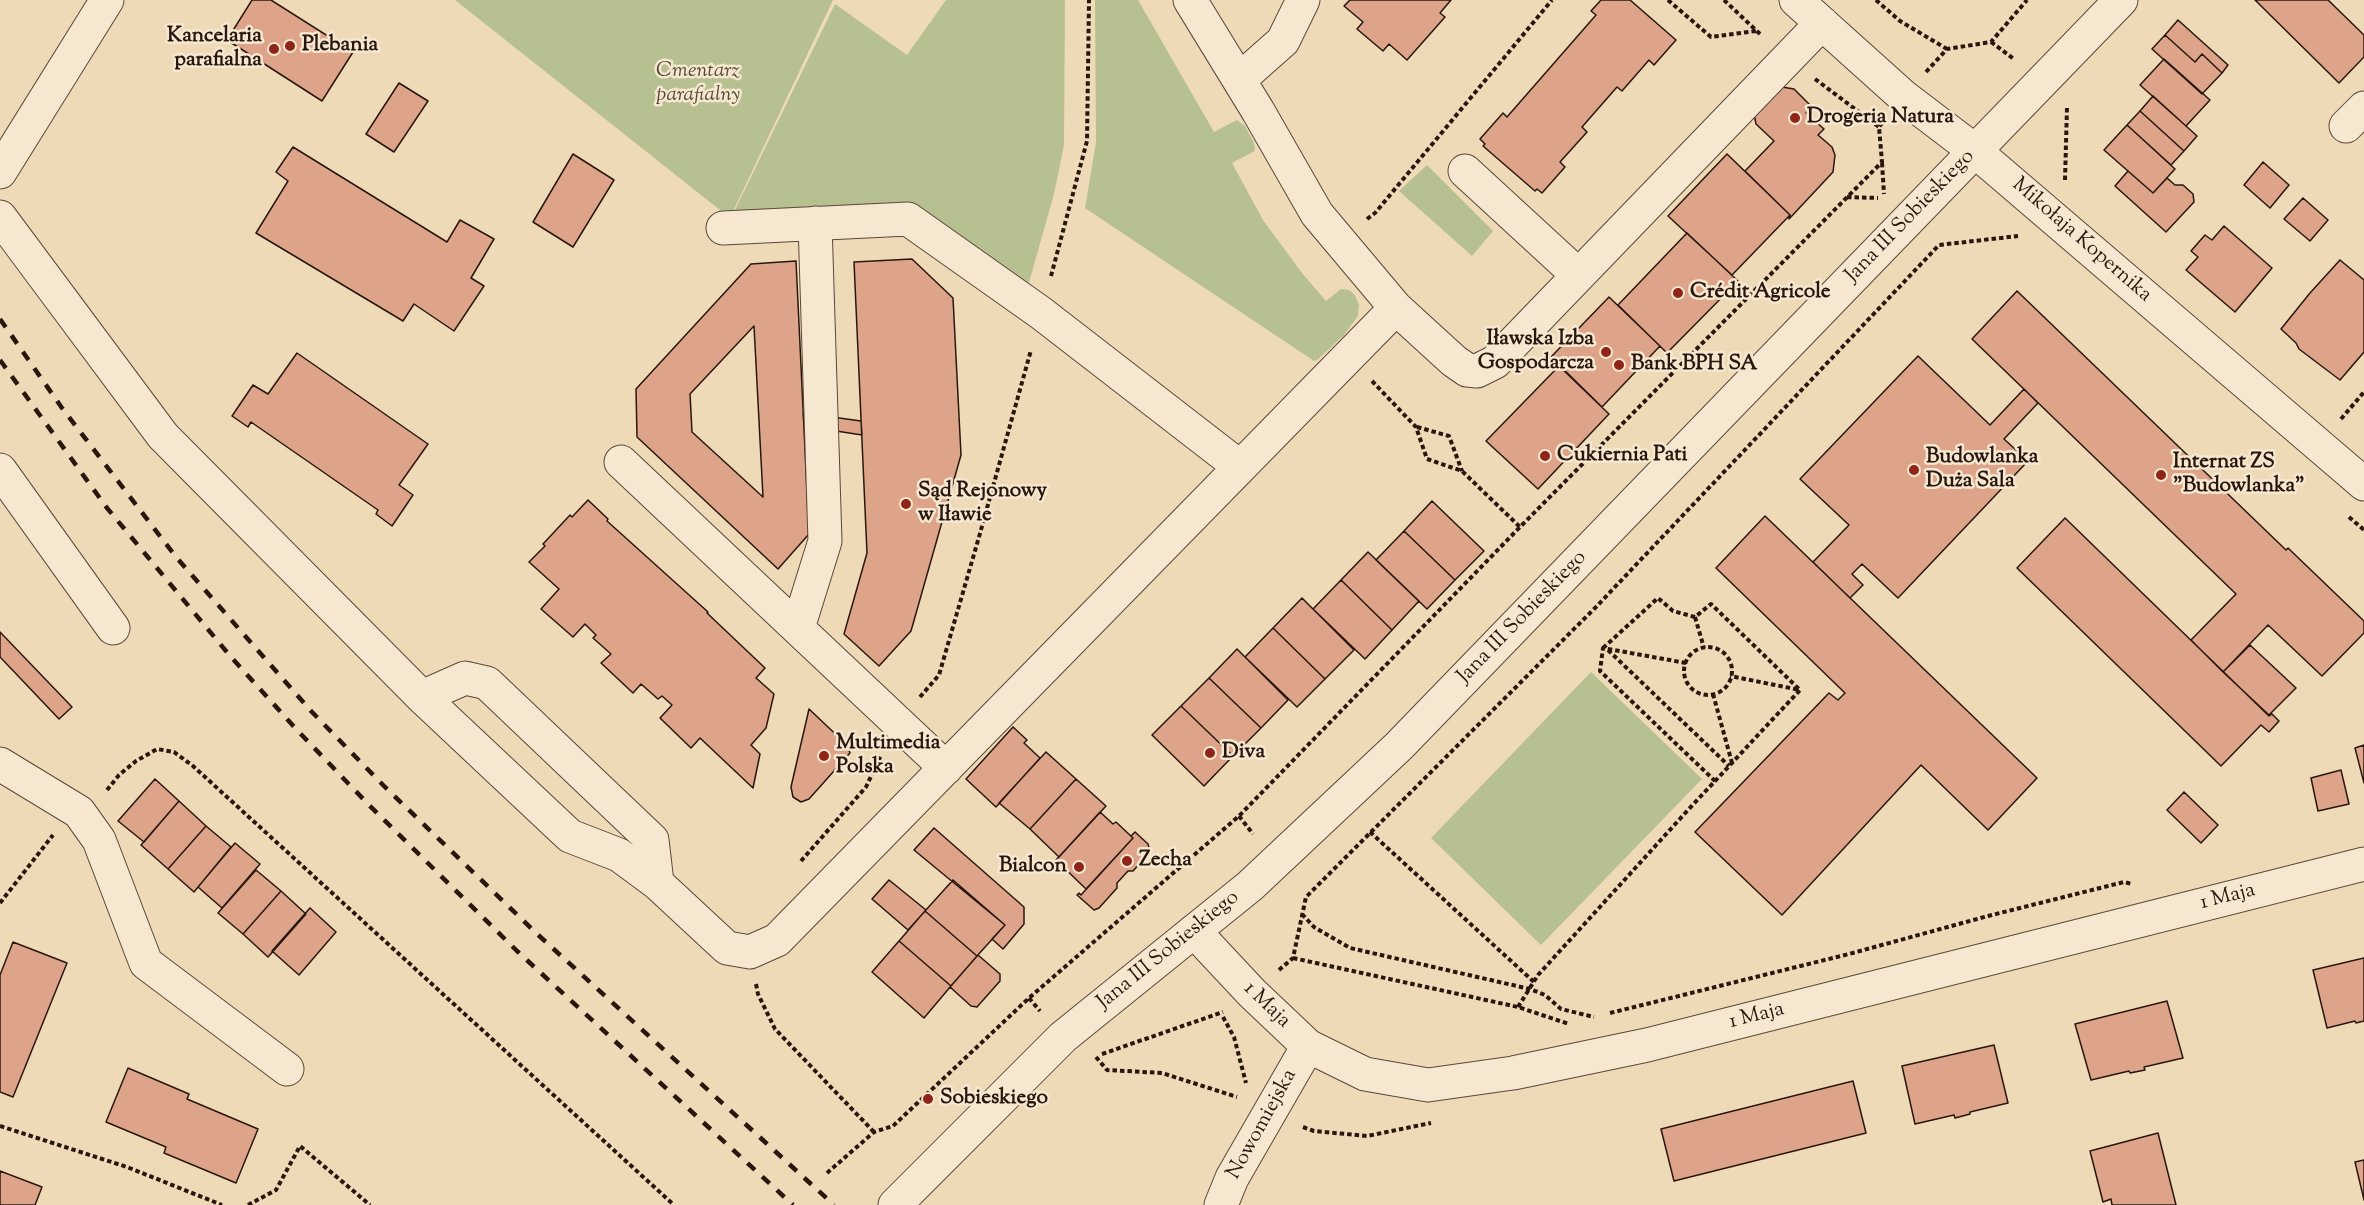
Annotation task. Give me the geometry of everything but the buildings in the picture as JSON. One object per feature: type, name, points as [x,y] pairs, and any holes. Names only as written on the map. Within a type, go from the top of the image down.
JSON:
[{"type":"street","points":[[0,172],[107,0]]},
{"type":"street","points":[[1190,0],[1317,213],[1339,242],[1396,308],[1438,349],[1467,370],[1477,371],[1495,362],[1822,23]]},
{"type":"street","points":[[1239,80],[1283,41],[1303,0]]},
{"type":"street","name":"Mikołaja Kopernika","points":[[1796,0],[1904,97],[1975,151],[2046,210],[2364,484]]},
{"type":"street","name":"Jana III Sobieskiego","points":[[895,1205],[1063,1037],[1250,886],[1399,746],[2121,0]]},
{"type":"street","points":[[1465,171],[1578,275]]},
{"type":"street","points":[[0,217],[163,435],[422,697],[570,836],[619,855],[657,883],[727,948],[750,952],[777,940],[1396,308]]},
{"type":"street","points":[[723,228],[908,219],[1041,313],[1240,467]]},
{"type":"street","points":[[798,628],[825,541],[815,223]]},
{"type":"street","points":[[621,462],[946,768]]},
{"type":"street","points":[[0,470],[113,628]]},
{"type":"street","points":[[422,697],[465,678],[487,683],[652,840],[657,883]]},
{"type":"street","points":[[0,764],[79,812],[99,840],[146,963],[287,1069]]},
{"type":"street","name":"1 Maja","points":[[1194,931],[1252,993],[1308,1046],[1365,1074],[1428,1085],[1513,1073],[1647,1045],[2364,864]]},
{"type":"street","name":"Nowomiejska","points":[[1221,1205],[1237,1169],[1308,1046]]},
{"type":"path","points":[[795,868],[866,787],[893,727],[939,675],[980,537],[1087,141],[1089,0]]},
{"type":"path","points":[[1339,242],[1375,213],[1552,0]]},
{"type":"path","points":[[1668,0],[1711,37],[1757,31]]},
{"type":"path","points":[[1876,0],[1900,21],[1947,49]]},
{"type":"path","points":[[827,1173],[874,1132],[893,1126],[1029,998],[1239,816],[1520,527],[1882,162],[1879,127],[1947,49],[1991,42],[2027,0]]},
{"type":"path","points":[[1089,1058],[1221,1014],[1252,993],[1293,958],[1306,897],[1596,607],[1939,245],[2021,236],[2065,190],[2067,99]]},
{"type":"path","points":[[1847,197],[1885,199]]},
{"type":"path","points":[[1348,357],[1416,427],[1426,459],[1462,471],[1520,527]]},
{"type":"path","points":[[2338,423],[2364,392]]},
{"type":"path","points":[[1416,427],[1449,436],[1462,471]]},
{"type":"path","points":[[1695,617],[1673,611],[1658,598],[1605,649],[1600,671],[1715,781]]},
{"type":"path","points":[[1695,617],[1711,604],[1800,690]]},
{"type":"path","points":[[1695,617],[1704,648]]},
{"type":"path","points":[[1704,648],[1714,648],[1727,657],[1731,664],[1726,686],[1713,694],[1697,693],[1691,688],[1684,674],[1686,663],[1692,652],[1704,648]]},
{"type":"path","points":[[1605,649],[1686,663]]},
{"type":"path","points":[[1605,649],[1730,765]]},
{"type":"path","points":[[1730,676],[1800,690]]},
{"type":"path","points":[[1518,1007],[1534,982],[1800,690]]},
{"type":"path","points":[[1713,694],[1730,765]]},
{"type":"path","points":[[0,903],[66,818],[96,804],[119,775],[136,761],[157,749],[174,752],[193,766],[674,1205]]},
{"type":"path","points":[[1370,832],[1534,982]]},
{"type":"path","points":[[1302,914],[1314,927],[1350,948],[1530,989],[1545,995],[1561,1009],[1593,1017],[2124,882],[2139,886]]},
{"type":"path","points":[[750,952],[758,994],[775,1029],[874,1132]]},
{"type":"path","points":[[1293,958],[1518,1007],[1580,1027]]},
{"type":"path","points":[[1095,1056],[1107,1070],[1162,1073],[1235,1098],[1242,1097]]},
{"type":"path","points":[[0,1126],[127,1167],[222,1205]]},
{"type":"path","points":[[248,1205],[276,1190],[300,1146],[370,1205]]},
{"type":"green space","name":"Cmentarz parafialny","points":[[455,0],[833,0],[730,218]]},
{"type":"green space","points":[[946,0],[1065,0],[1064,145],[1054,194],[1028,286],[912,203],[734,212],[835,4],[907,55]]},
{"type":"green space","points":[[1095,0],[1138,0],[1214,132],[1237,120],[1245,126],[1254,143],[1255,151],[1232,163],[1263,220],[1326,301],[1341,289],[1349,290],[1355,295],[1359,305],[1358,316],[1343,336],[1317,360],[1314,361],[1085,208],[1096,142]]},
{"type":"green space","points":[[1427,165],[1493,231],[1472,256],[1399,191]]},
{"type":"green space","points":[[1591,672],[1702,779],[1541,945],[1431,838]]},
{"type":"railway","points":[[0,319],[62,408],[176,557],[311,711],[384,786],[535,932],[834,1205]]},
{"type":"railway","points":[[0,360],[107,508],[231,657],[297,730],[368,804],[517,951],[793,1205]]},
{"type":"place","name":"Plebania","points":[[290,46]]},
{"type":"place","name":"Kancelaria parafialna","points":[[274,49]]},
{"type":"place","name":"Drogeria Natura","points":[[1795,118]]},
{"type":"place","name":"Crédit Agricole","points":[[1678,293]]},
{"type":"place","name":"Iławska Izba Gospodarcza","points":[[1606,352]]},
{"type":"place","name":"Bank BPH SA","points":[[1619,365]]},
{"type":"place","name":"Cukiernia Pati","points":[[1545,456]]},
{"type":"place","name":"Budowlanka Duża Sala","points":[[1914,470]]},
{"type":"place","name":"Internat ZS \"Budowlanka\"","points":[[2161,475]]},
{"type":"place","name":"Sąd Rejonowy w Iławie","points":[[906,504]]},
{"type":"place","name":"Diva","points":[[1210,753]]},
{"type":"place","name":"Multimedia Polska","points":[[824,756]]},
{"type":"place","name":"Zecha","points":[[1127,861]]},
{"type":"place","name":"Bialcon","points":[[1079,867]]},
{"type":"place","name":"Sobieskiego","points":[[928,1099]]}]
